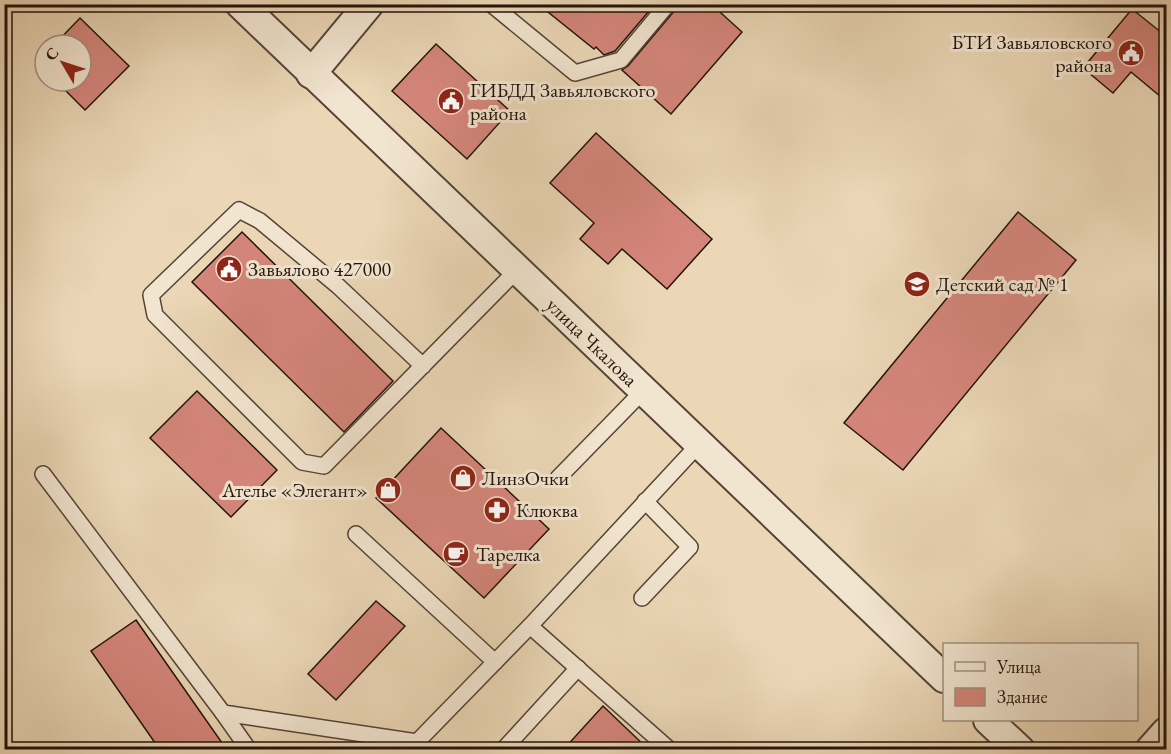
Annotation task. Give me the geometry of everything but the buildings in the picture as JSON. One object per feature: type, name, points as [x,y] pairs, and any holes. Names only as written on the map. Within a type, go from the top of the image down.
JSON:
[{"type":"street","name":"улица Чкалова","points":[[240,4],[943,676]]},
{"type":"street","points":[[311,74],[369,4]]},
{"type":"street","points":[[989,721],[1020,750]]},
{"type":"street","points":[[1150,750],[1167,732]]},
{"type":"lane","points":[[491,4],[575,73],[621,60],[668,4]]},
{"type":"lane","points":[[423,366],[329,278],[260,221],[239,210],[151,295],[155,315],[302,462],[324,466],[423,366],[517,270]]},
{"type":"lane","points":[[558,478],[643,391]]},
{"type":"lane","points":[[223,713],[419,746],[699,444]]},
{"type":"lane","points":[[43,474],[249,750]]},
{"type":"lane","points":[[642,598],[690,547],[645,501]]},
{"type":"lane","points":[[356,534],[495,662]]},
{"type":"lane","points":[[530,626],[670,750]]},
{"type":"lane","points":[[503,750],[578,668]]},
{"type":"place","name":"БТИ Завьяловского района","points":[[1131,53]]},
{"type":"place","name":"ГИБДД Завьяловского района","points":[[451,101]]},
{"type":"place","name":"Завьялово 427000","points":[[229,269]]},
{"type":"place","name":"Детский сад № 1","points":[[917,284]]},
{"type":"place","name":"ЛинзОчки","points":[[463,478]]},
{"type":"place","name":"Ателье «Элегант»","points":[[388,490]]},
{"type":"place","name":"Клюква","points":[[497,510]]},
{"type":"place","name":"Тарелка","points":[[456,554]]}]
